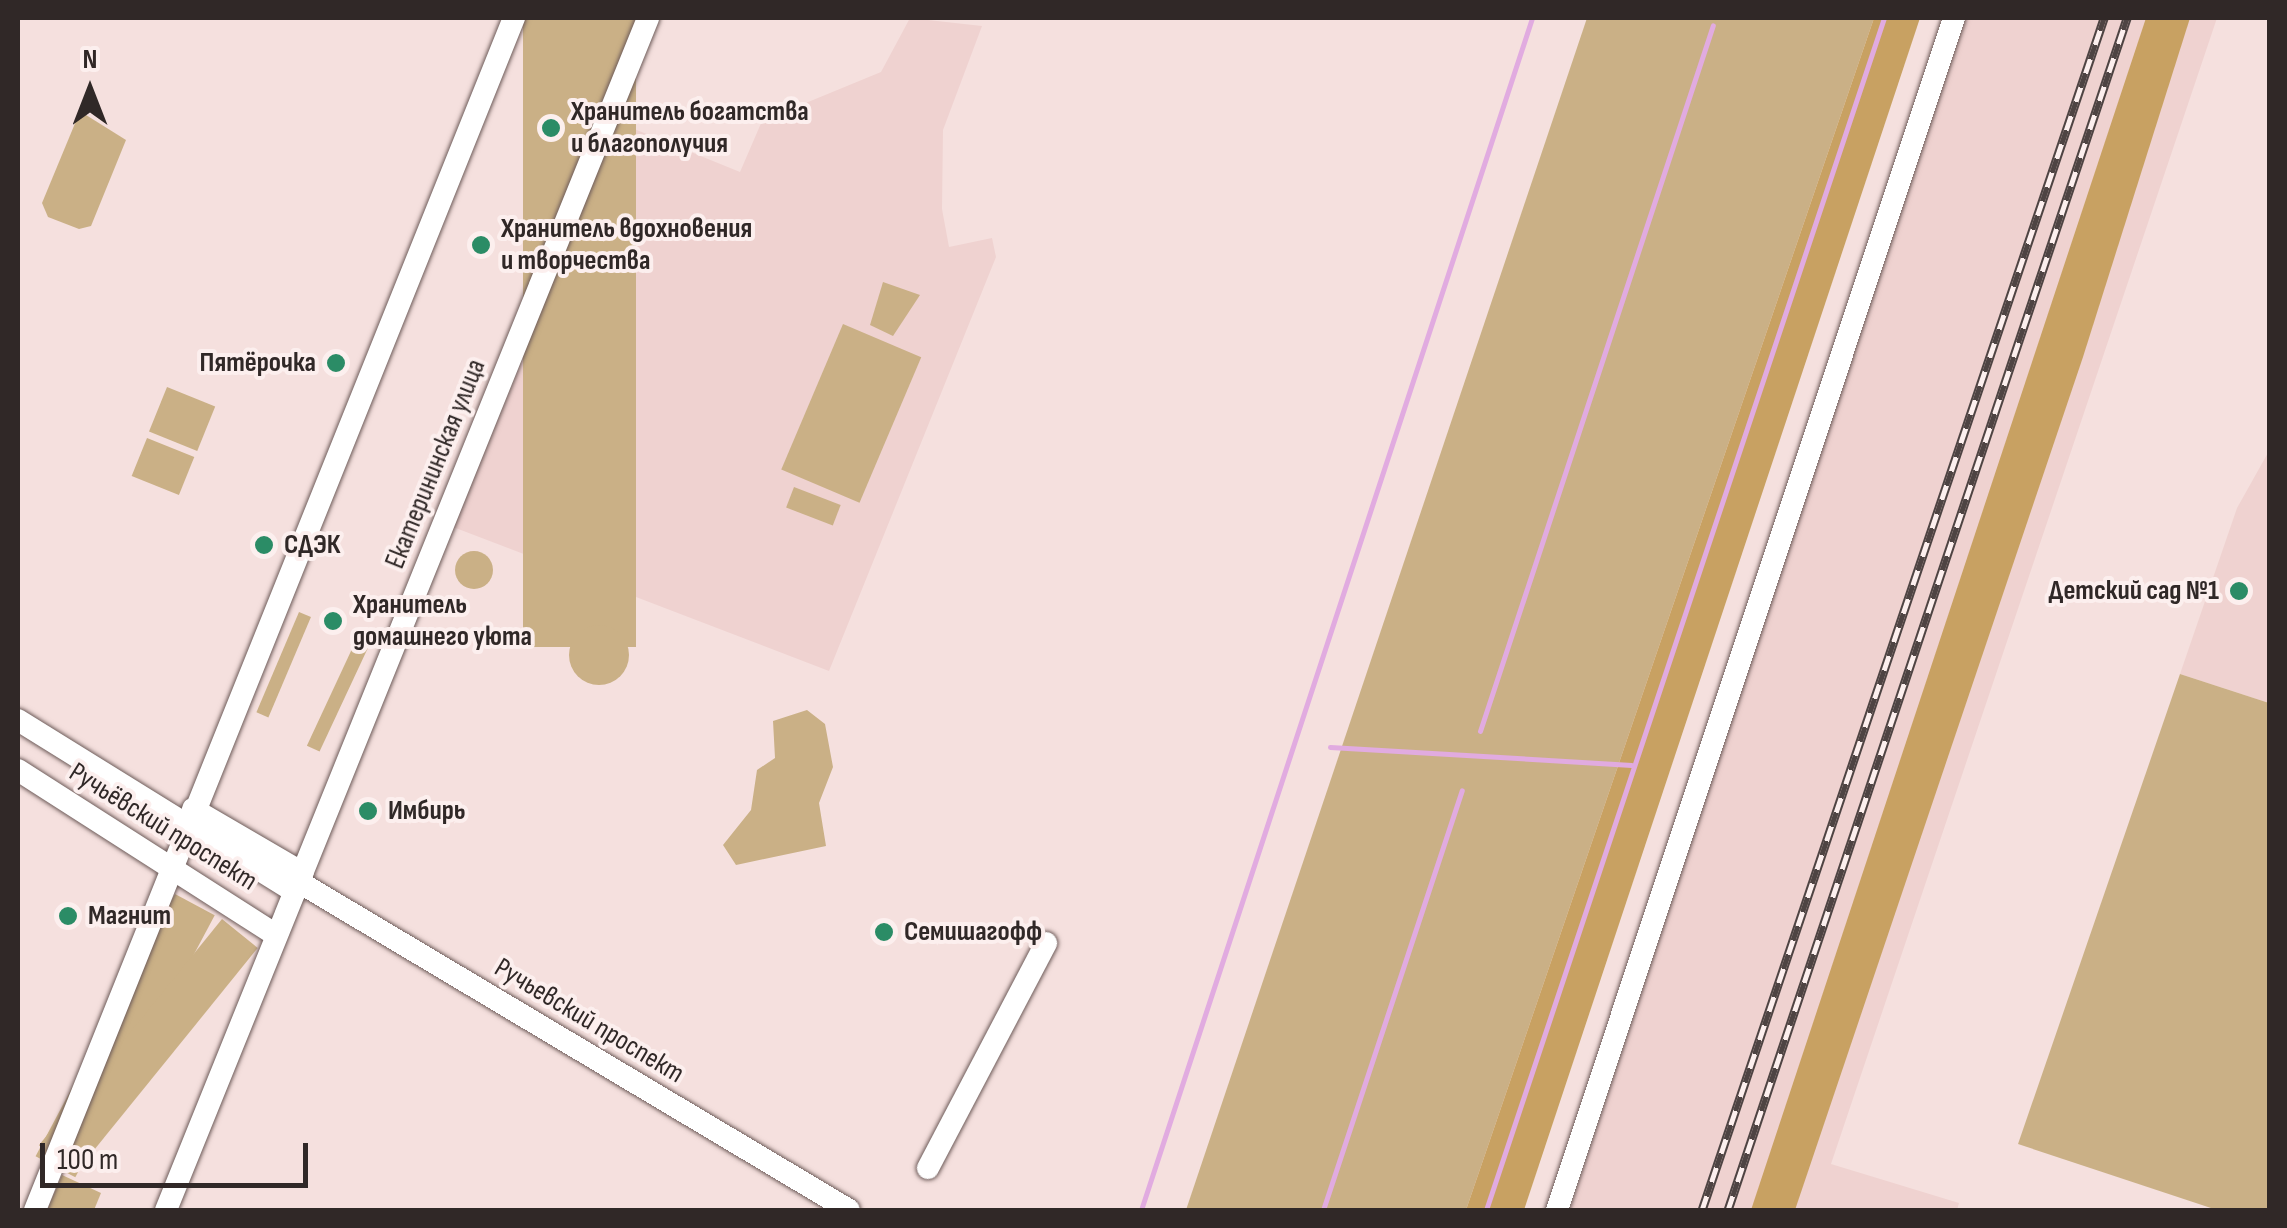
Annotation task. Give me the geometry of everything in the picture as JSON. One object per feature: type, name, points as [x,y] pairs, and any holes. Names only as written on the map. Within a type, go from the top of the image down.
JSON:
[{"type":"street","points":[[35,1210],[169,867],[514,18]]},
{"type":"street","name":"Екатерининская улица","points":[[166,1210],[648,18]]},
{"type":"street","points":[[1557,1210],[1954,18]]},
{"type":"street","name":"Ручьевский проспект","points":[[18,720],[299,882],[849,1210]]},
{"type":"street","name":"Ручьёвский проспект","points":[[18,770],[276,935]]},
{"type":"street","points":[[928,1168],[1046,943]]},
{"type":"shaded area","points":[[523,18],[636,18],[636,647],[523,647]]},
{"type":"shaded area","points":[[910,18],[982,26],[943,130],[942,209],[949,247],[992,238],[996,257],[829,671],[453,527],[622,124],[740,172],[762,121],[881,72]]},
{"type":"shaded area","points":[[1587,18],[1874,18],[1466,1210],[1186,1210]]},
{"type":"shaded area","points":[[1874,18],[1920,18],[1524,1210],[1466,1210]]},
{"type":"shaded area","points":[[1963,18],[2217,18],[1831,1164],[1959,1203],[1957,1210],[1570,1210]]},
{"type":"shaded area","points":[[2146,18],[2190,18],[2083,357],[1795,1210],[1751,1210]]},
{"type":"shaded area","points":[[86,115],[126,140],[91,226],[79,229],[48,217],[42,203],[76,121]]},
{"type":"shaded area","points":[[883,282],[920,295],[893,336],[870,325]]},
{"type":"shaded area","points":[[843,324],[921,357],[860,503],[781,469]]},
{"type":"shaded area","points":[[167,387],[215,406],[197,451],[149,432]]},
{"type":"shaded area","points":[[147,438],[194,457],[179,495],[132,476]]},
{"type":"shaded area","name":"Детский сад №1","points":[[2269,451],[2269,703],[2180,674],[2237,508]]},
{"type":"shaded area","points":[[794,487],[841,505],[833,525],[786,508]]},
{"type":"shaded area","points":[[474,551],[488,556],[493,570],[488,584],[474,589],[460,584],[455,570],[460,556]]},
{"type":"shaded area","points":[[299,612],[311,617],[268,717],[256,712]]},
{"type":"shaded area","points":[[599,625],[621,633],[629,655],[621,677],[599,685],[577,677],[569,655],[577,633]]},
{"type":"shaded area","points":[[358,636],[371,642],[320,752],[307,746]]},
{"type":"shaded area","points":[[2180,674],[2269,703],[2269,1210],[2217,1210],[2018,1144]]},
{"type":"shaded area","points":[[807,710],[825,724],[833,767],[819,803],[826,846],[736,865],[723,845],[751,810],[757,770],[775,758],[773,721]]},
{"type":"shaded area","points":[[175,894],[215,915],[75,1177],[36,1156]]},
{"type":"shaded area","points":[[222,919],[258,948],[75,1174],[39,1145]]},
{"type":"shaded area","points":[[62,1175],[101,1193],[94,1210],[47,1210]]},
{"type":"waterway","points":[[1141,1210],[1532,18]]},
{"type":"waterway","points":[[1486,1210],[1884,18]]},
{"type":"waterway","points":[[1480,731],[1713,25]]},
{"type":"waterway","points":[[1330,747],[1631,765]]},
{"type":"waterway","points":[[1323,1210],[1462,790]]},
{"type":"railway","points":[[1702,1210],[2104,18]]},
{"type":"railway","points":[[1728,1210],[2127,18]]},
{"type":"place","name":"Хранитель богатства и благополучия","points":[[551,128]]},
{"type":"place","name":"Хранитель вдохновения и творчества","points":[[481,245]]},
{"type":"place","name":"Пятёрочка","points":[[336,363]]},
{"type":"place","name":"СДЭК","points":[[264,545]]},
{"type":"place","name":"Детский сад №1","points":[[2239,591]]},
{"type":"place","name":"Хранитель домашнего уюта","points":[[333,621]]},
{"type":"place","name":"Имбирь","points":[[368,811]]},
{"type":"place","name":"Магнит","points":[[68,916]]},
{"type":"place","name":"Семишагофф","points":[[884,932]]}]
